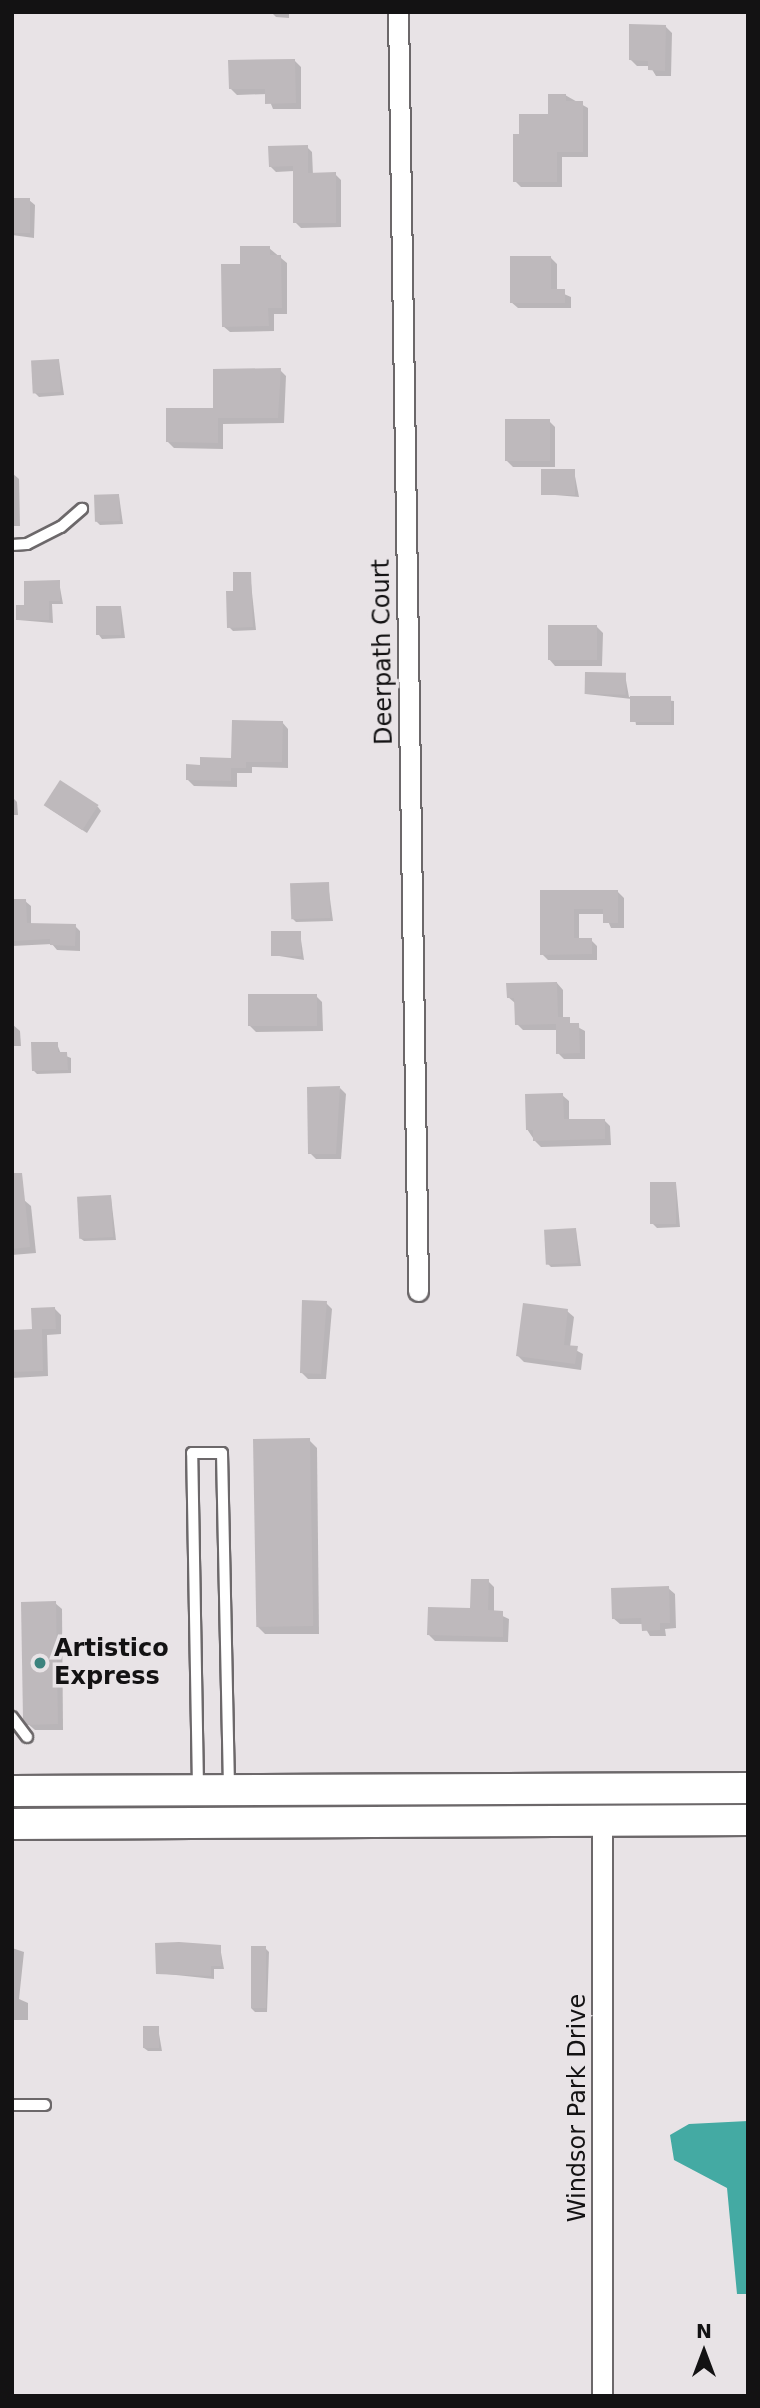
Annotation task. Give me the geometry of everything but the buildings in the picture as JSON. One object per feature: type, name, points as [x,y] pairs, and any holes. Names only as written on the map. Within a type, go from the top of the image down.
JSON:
[{"type":"main road","points":[[12,1791],[748,1788]]},
{"type":"main road","points":[[665,1821],[682,1806],[699,1800],[748,1800]]},
{"type":"main road","points":[[12,1824],[748,1820]]},
{"type":"street","name":"Deerpath Court","points":[[398,12],[418,1291]]},
{"type":"street","name":"Windsor Park Drive","points":[[602,1821],[602,2396]]},
{"type":"lane","points":[[12,545],[27,544],[61,527],[82,509]]},
{"type":"lane","points":[[198,1792],[192,1453],[222,1453],[229,1792]]},
{"type":"lane","points":[[12,1717],[27,1737]]},
{"type":"lane","points":[[12,2105],[45,2105]]},
{"type":"water","points":[[748,2121],[748,2294],[737,2294],[727,2188],[674,2160],[670,2135],[689,2124]]},
{"type":"place","name":"Artistico Express","points":[[40,1663]]}]
